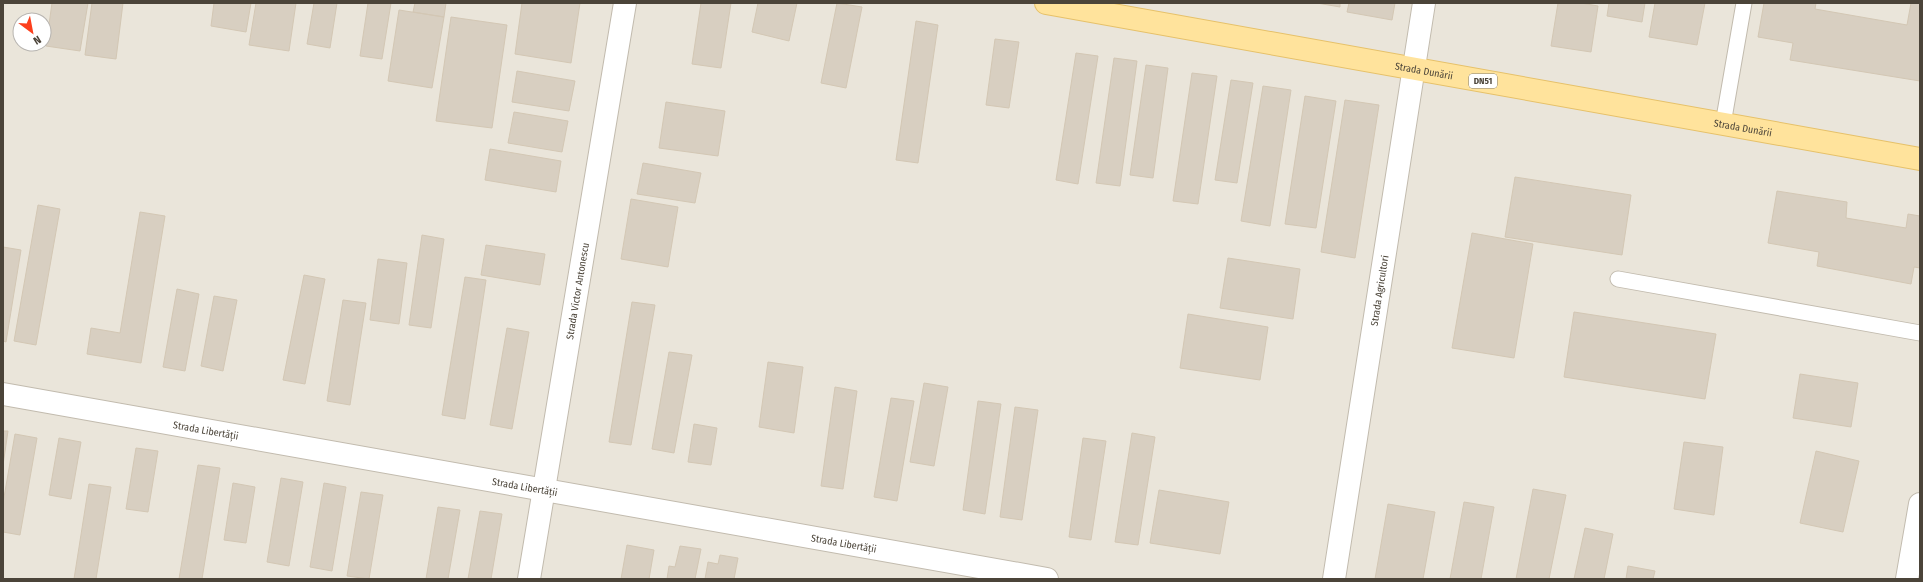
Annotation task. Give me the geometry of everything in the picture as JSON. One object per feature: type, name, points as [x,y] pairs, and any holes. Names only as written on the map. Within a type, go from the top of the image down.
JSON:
[{"type":"main road","name":"Strada Dunării","points":[[1046,3],[1920,159]]},
{"type":"street","name":"Strada Victor Antonescu","points":[[529,579],[625,3]]},
{"type":"street","name":"Strada Agricultori","points":[[1334,579],[1424,3]]},
{"type":"street","name":"Strada Libertății","points":[[3,394],[1047,579]]},
{"type":"street","points":[[1907,579],[1920,504]]},
{"type":"lane","points":[[1723,124],[1744,3]]},
{"type":"lane","points":[[1618,279],[1920,333]]},
{"type":"shaded area","points":[[3,3],[1920,3],[1920,579],[3,579]]},
{"type":"building","points":[[52,3],[88,3],[80,51],[52,47],[52,12],[51,12]]},
{"type":"building","points":[[92,3],[123,3],[116,59],[85,55]]},
{"type":"building","points":[[214,3],[251,3],[246,32],[211,26]]},
{"type":"building","points":[[256,3],[296,3],[289,51],[249,45]]},
{"type":"building","points":[[314,3],[337,3],[330,48],[307,44]]},
{"type":"building","points":[[368,3],[391,3],[382,59],[360,56]]},
{"type":"building","points":[[415,3],[446,3],[444,17],[413,12]]},
{"type":"building","points":[[522,3],[580,3],[571,63],[515,54]]},
{"type":"building","points":[[701,3],[731,3],[721,68],[692,64]]},
{"type":"building","points":[[758,3],[797,3],[789,41],[752,32]]},
{"type":"building","points":[[837,3],[862,7],[846,88],[821,83]]},
{"type":"building","points":[[1317,3],[1340,3],[1340,7]]},
{"type":"building","points":[[1349,3],[1395,3],[1392,20],[1347,12]]},
{"type":"building","points":[[1558,3],[1581,3],[1598,6],[1591,52],[1551,46]]},
{"type":"building","points":[[1609,3],[1645,3],[1642,22],[1607,16]]},
{"type":"building","points":[[1655,3],[1705,3],[1697,45],[1649,37]]},
{"type":"building","points":[[1764,3],[1816,3],[1815,9],[1907,25],[1911,3],[1920,3],[1920,81],[1790,60],[1793,43],[1758,37]]},
{"type":"building","points":[[399,10],[444,17],[432,88],[388,81]]},
{"type":"building","points":[[451,17],[507,25],[492,128],[436,121]]},
{"type":"building","points":[[916,21],[938,25],[918,163],[896,160]]},
{"type":"building","points":[[995,39],[1019,42],[1009,108],[986,105]]},
{"type":"building","points":[[1076,53],[1098,56],[1078,184],[1056,180]]},
{"type":"building","points":[[1114,58],[1137,61],[1120,186],[1096,183]]},
{"type":"building","points":[[1146,65],[1168,68],[1153,178],[1130,175]]},
{"type":"building","points":[[517,71],[575,81],[569,111],[512,102]]},
{"type":"building","points":[[1192,73],[1217,76],[1198,204],[1173,201]]},
{"type":"building","points":[[1231,80],[1253,83],[1237,183],[1215,180]]},
{"type":"building","points":[[1263,86],[1291,90],[1270,226],[1241,221]]},
{"type":"building","points":[[1305,96],[1336,101],[1316,228],[1285,224]]},
{"type":"building","points":[[1345,100],[1379,105],[1355,258],[1321,252]]},
{"type":"building","points":[[666,102],[725,111],[718,156],[659,148]]},
{"type":"building","points":[[514,112],[568,121],[562,152],[508,143]]},
{"type":"building","points":[[490,149],[561,161],[556,192],[485,180]]},
{"type":"building","points":[[643,163],[701,173],[695,203],[637,194]]},
{"type":"building","points":[[1515,177],[1631,195],[1622,255],[1505,237]]},
{"type":"building","points":[[1777,191],[1847,202],[1846,218],[1906,228],[1908,214],[1920,216],[1920,268],[1914,267],[1911,284],[1817,266],[1819,252],[1768,243]]},
{"type":"building","points":[[631,199],[678,207],[668,267],[621,259]]},
{"type":"building","points":[[38,205],[60,209],[36,345],[14,341]]},
{"type":"building","points":[[140,212],[165,216],[141,363],[87,354],[91,328],[120,333]]},
{"type":"building","points":[[1472,233],[1533,244],[1514,358],[1452,348]]},
{"type":"building","points":[[422,235],[444,239],[431,328],[409,325]]},
{"type":"building","points":[[486,245],[545,254],[540,285],[481,275]]},
{"type":"building","points":[[3,247],[21,250],[6,342],[3,341]]},
{"type":"building","points":[[1228,258],[1300,269],[1293,319],[1220,308]]},
{"type":"building","points":[[378,259],[407,263],[399,324],[370,320]]},
{"type":"building","points":[[304,275],[325,279],[305,384],[283,380]]},
{"type":"building","points":[[465,277],[486,280],[465,419],[442,415]]},
{"type":"building","points":[[177,289],[199,294],[185,371],[163,367]]},
{"type":"building","points":[[214,296],[237,300],[223,371],[201,366]]},
{"type":"building","points":[[343,300],[366,303],[350,405],[327,401]]},
{"type":"building","points":[[632,302],[655,305],[631,445],[609,442]]},
{"type":"building","points":[[1574,312],[1716,334],[1705,399],[1564,377]]},
{"type":"building","points":[[1188,314],[1268,327],[1260,380],[1180,368]]},
{"type":"building","points":[[507,328],[529,332],[512,429],[490,425]]},
{"type":"building","points":[[669,352],[692,355],[674,453],[652,449]]},
{"type":"building","points":[[768,362],[803,367],[794,433],[759,427]]},
{"type":"building","points":[[1800,374],[1858,383],[1851,427],[1793,418]]},
{"type":"building","points":[[924,383],[948,387],[934,466],[910,462]]},
{"type":"building","points":[[835,387],[857,391],[843,489],[821,486]]},
{"type":"building","points":[[891,398],[914,401],[897,501],[874,497]]},
{"type":"building","points":[[978,401],[1001,404],[985,514],[963,510]]},
{"type":"building","points":[[1015,407],[1038,410],[1022,520],[1000,517]]},
{"type":"building","points":[[694,424],[717,428],[711,465],[688,462]]},
{"type":"building","points":[[3,431],[8,431],[3,465]]},
{"type":"building","points":[[1132,433],[1155,437],[1138,545],[1115,542]]},
{"type":"building","points":[[15,434],[37,438],[20,535],[3,532],[3,503]]},
{"type":"building","points":[[59,438],[81,442],[71,499],[49,495]]},
{"type":"building","points":[[1083,438],[1106,441],[1091,540],[1069,537]]},
{"type":"building","points":[[1684,442],[1723,447],[1714,515],[1674,509]]},
{"type":"building","points":[[136,448],[158,451],[148,512],[126,509]]},
{"type":"building","points":[[1816,451],[1859,461],[1843,532],[1800,523]]},
{"type":"building","points":[[198,465],[220,468],[202,579],[179,579]]},
{"type":"building","points":[[281,478],[303,482],[289,566],[267,562]]},
{"type":"building","points":[[233,483],[255,487],[246,543],[224,540]]},
{"type":"building","points":[[324,483],[346,487],[332,571],[310,567]]},
{"type":"building","points":[[89,484],[111,487],[96,579],[74,579]]},
{"type":"building","points":[[1533,489],[1566,495],[1549,579],[1516,579]]},
{"type":"building","points":[[1159,490],[1229,502],[1220,554],[1150,543]]},
{"type":"building","points":[[361,492],[383,495],[369,579],[347,576]]},
{"type":"building","points":[[1464,502],[1494,507],[1481,579],[1450,579]]},
{"type":"building","points":[[1388,504],[1435,512],[1423,579],[1375,579]]},
{"type":"building","points":[[438,507],[460,510],[448,579],[426,579]]},
{"type":"building","points":[[480,511],[502,514],[491,579],[468,579]]},
{"type":"building","points":[[1585,528],[1613,534],[1604,579],[1574,579]]},
{"type":"building","points":[[627,545],[654,550],[649,579],[621,579]]},
{"type":"building","points":[[680,546],[701,549],[695,579],[667,579],[669,566],[675,567]]},
{"type":"building","points":[[720,555],[738,558],[734,579],[705,579],[708,562],[718,564]]},
{"type":"building","points":[[1628,566],[1655,571],[1653,579],[1626,579]]}]
